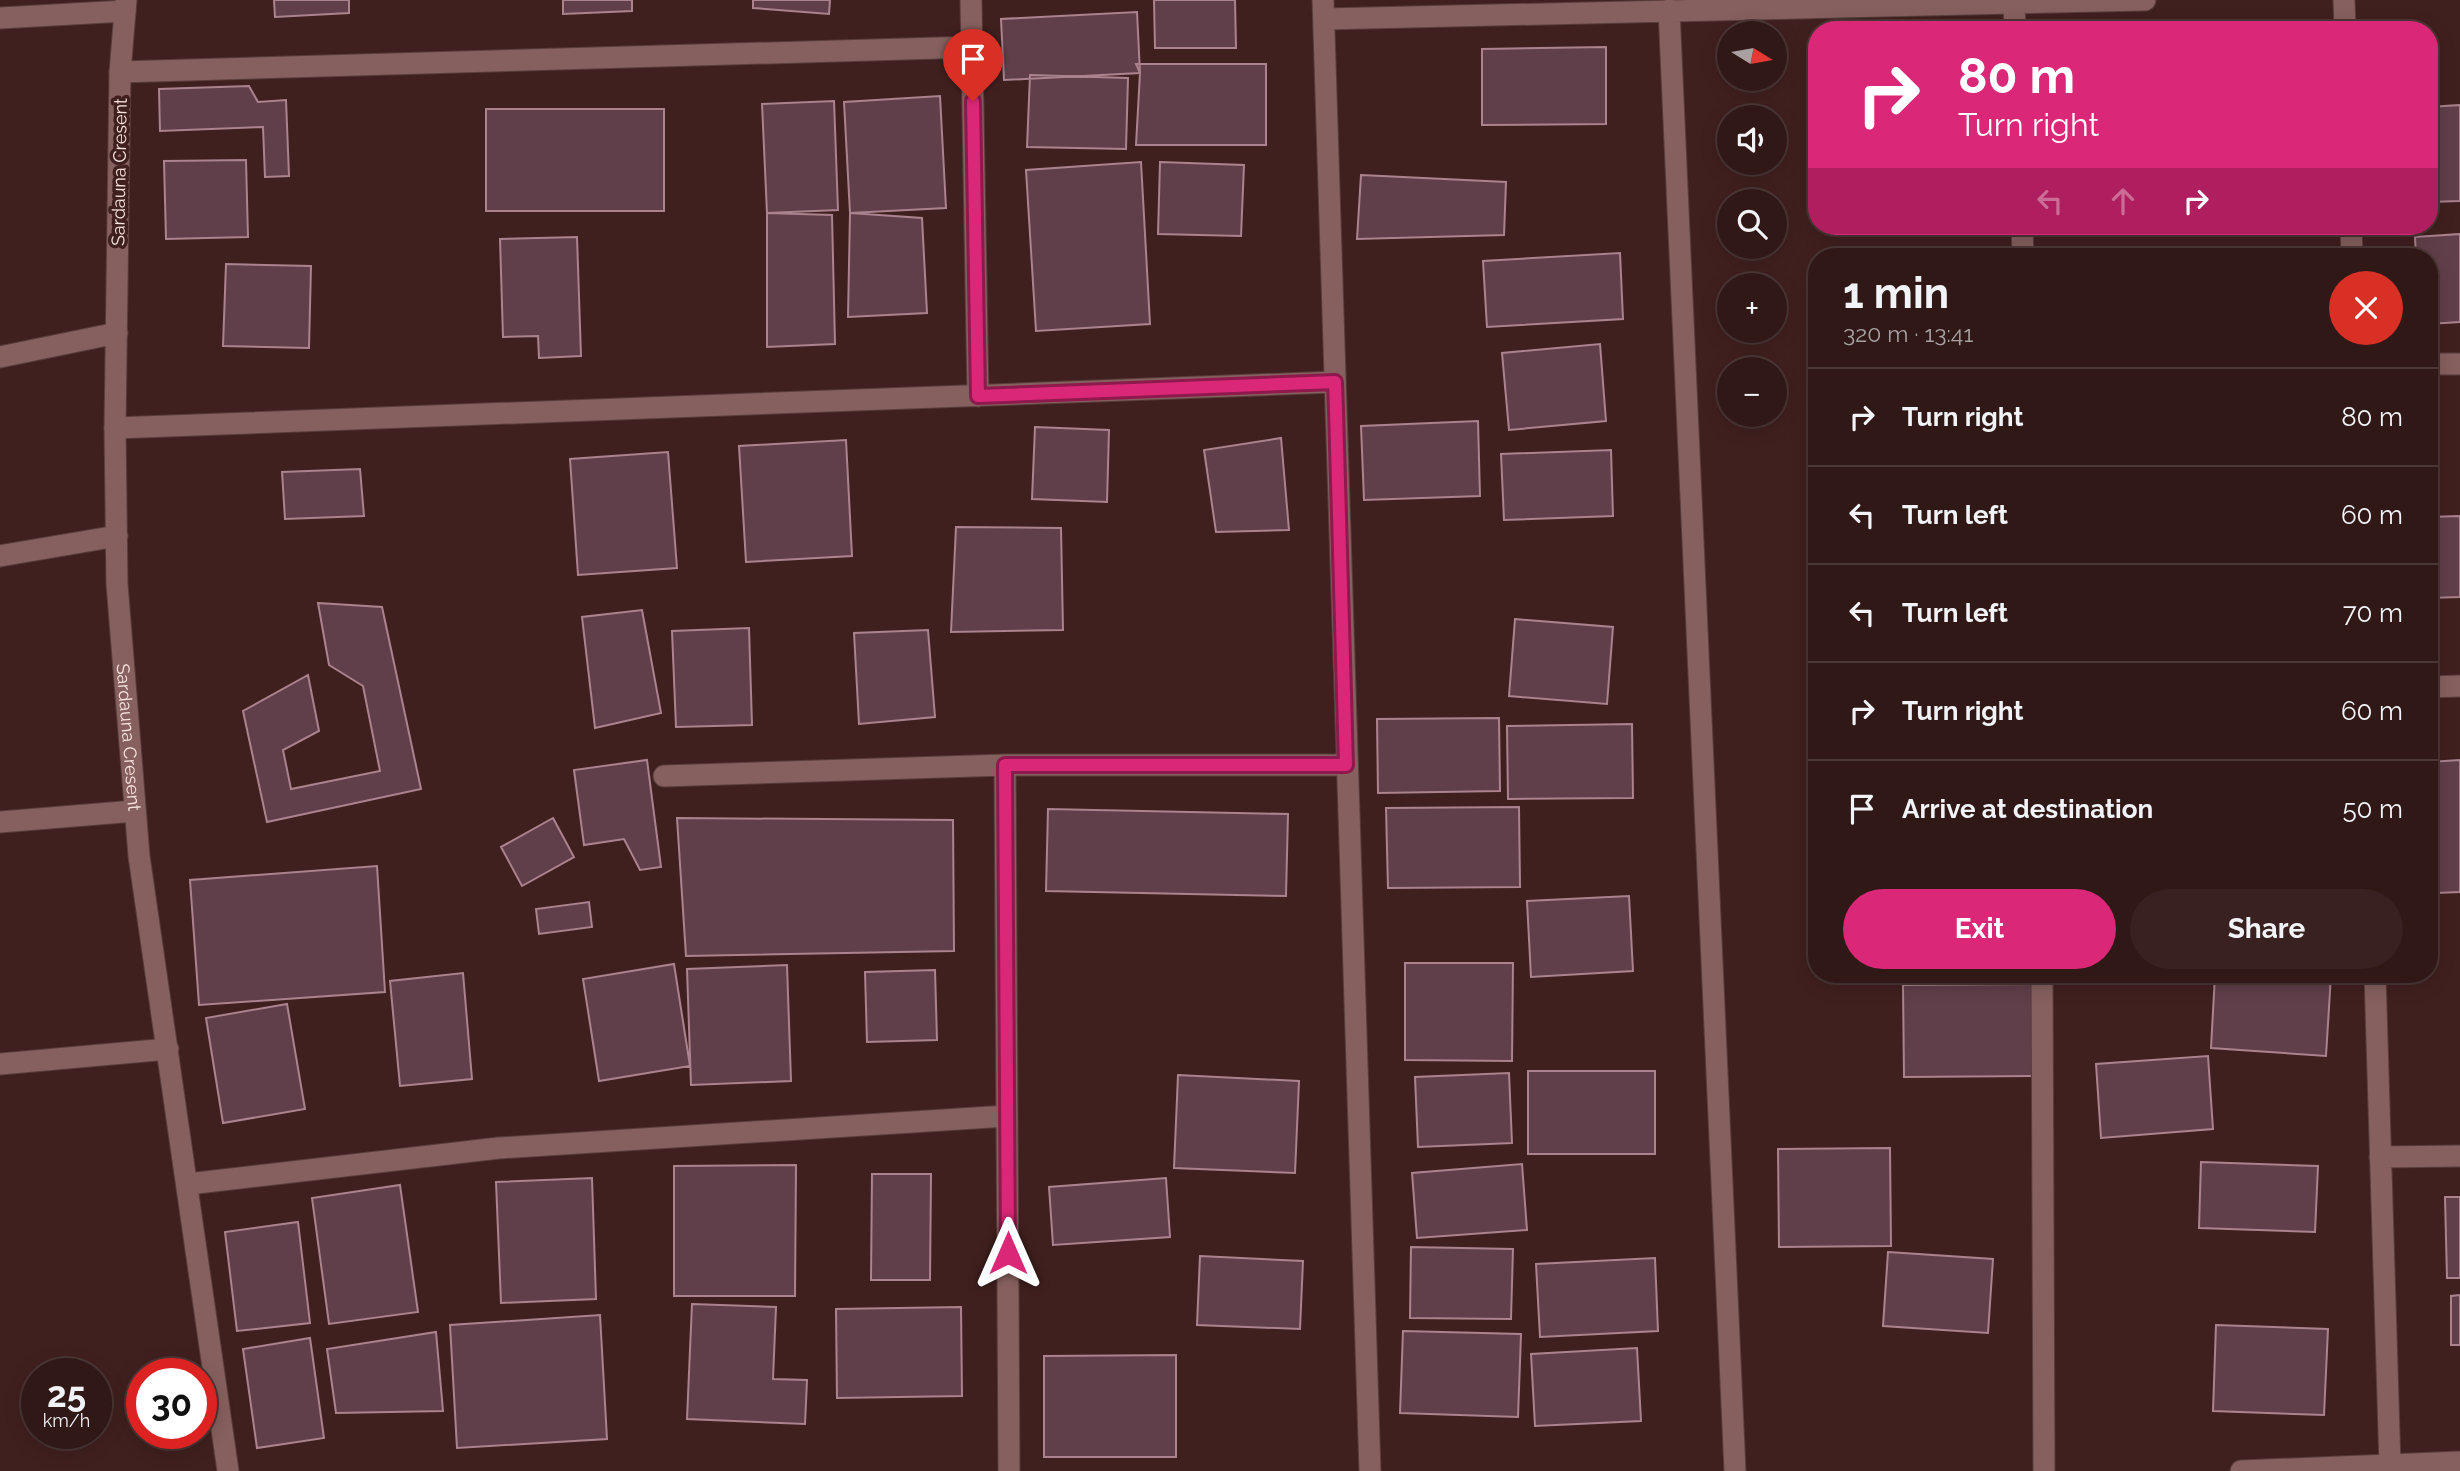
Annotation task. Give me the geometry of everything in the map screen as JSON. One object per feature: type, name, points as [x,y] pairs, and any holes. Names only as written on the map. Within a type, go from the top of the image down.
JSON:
[{"type":"street","points":[[971,0],[978,396]]},
{"type":"street","points":[[1370,1471],[1324,9],[1669,10],[2145,0]]},
{"type":"street","points":[[2344,0],[2345,21]]},
{"type":"street","points":[[2014,4],[2015,21]]},
{"type":"street","points":[[0,18],[125,5]]},
{"type":"street","name":"Sardauna Cresent","points":[[125,5],[120,72],[115,428],[117,584],[135,811],[228,1471]]},
{"type":"street","points":[[1669,10],[1735,1471]]},
{"type":"street","points":[[120,72],[972,47]]},
{"type":"street","points":[[0,357],[117,333]]},
{"type":"street","points":[[2438,364],[2460,364]]},
{"type":"street","points":[[115,428],[1335,382]]},
{"type":"street","points":[[0,556],[117,536]]},
{"type":"street","points":[[2438,687],[2460,686]]},
{"type":"street","points":[[664,776],[1005,765],[1346,765]]},
{"type":"street","points":[[1005,765],[1009,1471]]},
{"type":"street","points":[[0,822],[135,811]]},
{"type":"street","points":[[2042,983],[2044,1471]]},
{"type":"street","points":[[2375,983],[2390,1465]]},
{"type":"street","points":[[0,1064],[168,1049]]},
{"type":"street","points":[[188,1184],[499,1148],[1007,1116]]},
{"type":"street","points":[[2380,1157],[2460,1156]]},
{"type":"street","points":[[2241,1471],[2460,1462]]},
{"type":"building","points":[[274,0],[349,0],[349,13],[275,17]]},
{"type":"building","points":[[563,0],[632,0],[632,11],[563,14]]},
{"type":"building","points":[[753,0],[830,0],[829,14],[753,8]]},
{"type":"building","points":[[1154,0],[1235,0],[1236,48],[1155,48]]},
{"type":"building","points":[[1137,12],[1140,73],[1004,80],[1001,19]]},
{"type":"building","points":[[1606,47],[1606,124],[1482,125],[1482,49]]},
{"type":"building","points":[[1136,64],[1266,64],[1266,145],[1136,145],[1140,73]]},
{"type":"building","points":[[1030,75],[1128,78],[1126,149],[1027,147]]},
{"type":"building","points":[[249,86],[258,102],[286,100],[289,176],[265,177],[263,127],[160,131],[159,89]]},
{"type":"building","points":[[940,96],[946,208],[850,213],[844,102]]},
{"type":"building","points":[[834,101],[838,210],[767,213],[762,104]]},
{"type":"building","points":[[2460,105],[2460,201],[2438,202],[2438,106]]},
{"type":"building","points":[[486,109],[664,109],[664,211],[486,211]]},
{"type":"building","points":[[246,160],[248,237],[166,239],[164,161]]},
{"type":"building","points":[[1141,162],[1150,324],[1036,331],[1026,170]]},
{"type":"building","points":[[1160,162],[1244,165],[1241,236],[1158,234]]},
{"type":"building","points":[[1361,175],[1506,182],[1504,235],[1357,239]]},
{"type":"building","points":[[767,213],[832,215],[835,344],[767,347]]},
{"type":"building","points":[[850,213],[922,218],[927,313],[848,317]]},
{"type":"building","points":[[2460,234],[2460,322],[2438,323],[2438,248],[2416,248],[2415,237]]},
{"type":"building","points":[[577,237],[581,356],[539,358],[538,336],[503,337],[500,239]]},
{"type":"building","points":[[1620,253],[1623,319],[1487,327],[1483,261]]},
{"type":"building","points":[[226,264],[311,266],[309,348],[223,346]]},
{"type":"building","points":[[1600,344],[1606,421],[1509,430],[1502,353]]},
{"type":"building","points":[[1478,421],[1480,496],[1364,500],[1361,426]]},
{"type":"building","points":[[1035,427],[1109,430],[1107,502],[1032,499]]},
{"type":"building","points":[[1281,438],[1289,530],[1216,532],[1204,450]]},
{"type":"building","points":[[846,440],[852,556],[746,562],[739,446]]},
{"type":"building","points":[[1611,450],[1613,516],[1504,520],[1501,454]]},
{"type":"building","points":[[668,452],[677,568],[578,575],[570,459]]},
{"type":"building","points":[[360,469],[364,516],[285,519],[282,472]]},
{"type":"building","points":[[2460,516],[2460,597],[2438,598],[2438,517]]},
{"type":"building","points":[[956,527],[1061,528],[1063,630],[951,632]]},
{"type":"building","points":[[318,603],[382,607],[421,789],[267,822],[243,711],[308,675],[319,731],[283,750],[291,789],[380,771],[363,686],[329,665]]},
{"type":"building","points":[[642,610],[661,713],[595,728],[582,617]]},
{"type":"building","points":[[1515,619],[1613,627],[1607,704],[1509,696]]},
{"type":"building","points":[[749,628],[752,725],[676,727],[672,631]]},
{"type":"building","points":[[928,630],[935,717],[859,724],[854,633]]},
{"type":"building","points":[[1499,718],[1500,791],[1378,793],[1377,719]]},
{"type":"building","points":[[1632,724],[1633,798],[1508,799],[1507,726]]},
{"type":"building","points":[[647,760],[661,867],[640,870],[624,839],[584,845],[574,770]]},
{"type":"building","points":[[2460,760],[2460,892],[2438,893],[2438,761]]},
{"type":"building","points":[[1519,807],[1520,887],[1388,888],[1386,808]]},
{"type":"building","points":[[1048,809],[1288,814],[1286,896],[1046,891]]},
{"type":"building","points":[[553,818],[574,857],[522,886],[501,847]]},
{"type":"building","points":[[677,818],[953,820],[954,951],[686,956]]},
{"type":"building","points":[[377,866],[385,992],[199,1005],[190,880]]},
{"type":"building","points":[[1629,896],[1633,971],[1531,977],[1527,901]]},
{"type":"building","points":[[589,902],[592,927],[539,934],[536,909]]},
{"type":"building","points":[[1405,963],[1513,963],[1512,1061],[1405,1060]]},
{"type":"building","points":[[674,964],[690,1066],[599,1081],[583,979]]},
{"type":"building","points":[[787,965],[791,1081],[691,1085],[687,969]]},
{"type":"building","points":[[935,970],[937,1040],[867,1042],[865,972]]},
{"type":"building","points":[[463,973],[472,1079],[400,1086],[390,981]]},
{"type":"building","points":[[2215,983],[2331,983],[2326,1056],[2211,1048]]},
{"type":"building","points":[[2039,984],[2039,1076],[1904,1077],[1903,985]]},
{"type":"building","points":[[287,1004],[305,1109],[223,1123],[206,1018]]},
{"type":"building","points":[[2208,1056],[2213,1129],[2101,1138],[2096,1064]]},
{"type":"building","points":[[1528,1071],[1655,1071],[1655,1154],[1528,1154]]},
{"type":"building","points":[[1509,1073],[1512,1143],[1418,1147],[1415,1077]]},
{"type":"building","points":[[1178,1075],[1299,1081],[1295,1173],[1174,1168]]},
{"type":"building","points":[[1890,1148],[1891,1246],[1779,1247],[1778,1149]]},
{"type":"building","points":[[2201,1162],[2318,1166],[2315,1232],[2199,1228]]},
{"type":"building","points":[[1522,1164],[1527,1230],[1417,1238],[1412,1173]]},
{"type":"building","points":[[796,1165],[795,1296],[674,1296],[674,1166]]},
{"type":"building","points":[[872,1174],[931,1174],[930,1280],[871,1280]]},
{"type":"building","points":[[592,1178],[596,1299],[501,1303],[496,1182]]},
{"type":"building","points":[[1166,1178],[1170,1237],[1053,1245],[1049,1187]]},
{"type":"building","points":[[400,1185],[418,1312],[329,1324],[312,1198]]},
{"type":"building","points":[[2445,1197],[2460,1197],[2460,1278],[2447,1278]]},
{"type":"building","points":[[298,1222],[310,1323],[237,1331],[225,1232]]},
{"type":"building","points":[[1411,1247],[1513,1249],[1511,1319],[1410,1318]]},
{"type":"building","points":[[1888,1252],[1993,1259],[1988,1333],[1883,1326]]},
{"type":"building","points":[[1200,1256],[1303,1261],[1300,1329],[1197,1325]]},
{"type":"building","points":[[1655,1258],[1658,1331],[1540,1337],[1536,1264]]},
{"type":"building","points":[[2460,1295],[2460,1345],[2451,1345],[2451,1296]]},
{"type":"building","points":[[692,1304],[776,1307],[773,1379],[807,1380],[805,1424],[687,1419]]},
{"type":"building","points":[[961,1307],[962,1396],[837,1398],[836,1309]]},
{"type":"building","points":[[600,1315],[607,1439],[457,1448],[450,1325]]},
{"type":"building","points":[[2216,1325],[2328,1329],[2324,1415],[2213,1411]]},
{"type":"building","points":[[1403,1331],[1521,1334],[1518,1417],[1400,1413]]},
{"type":"building","points":[[436,1332],[443,1411],[336,1413],[327,1349]]},
{"type":"building","points":[[310,1338],[324,1438],[257,1448],[243,1349]]},
{"type":"building","points":[[1637,1348],[1641,1421],[1535,1426],[1531,1354]]},
{"type":"building","points":[[1176,1355],[1176,1457],[1044,1457],[1044,1356]]},
{"type":"route","points":[[973,101],[978,396],[1335,382],[1336,410],[1346,765],[1005,765],[1008,1253]]}]
